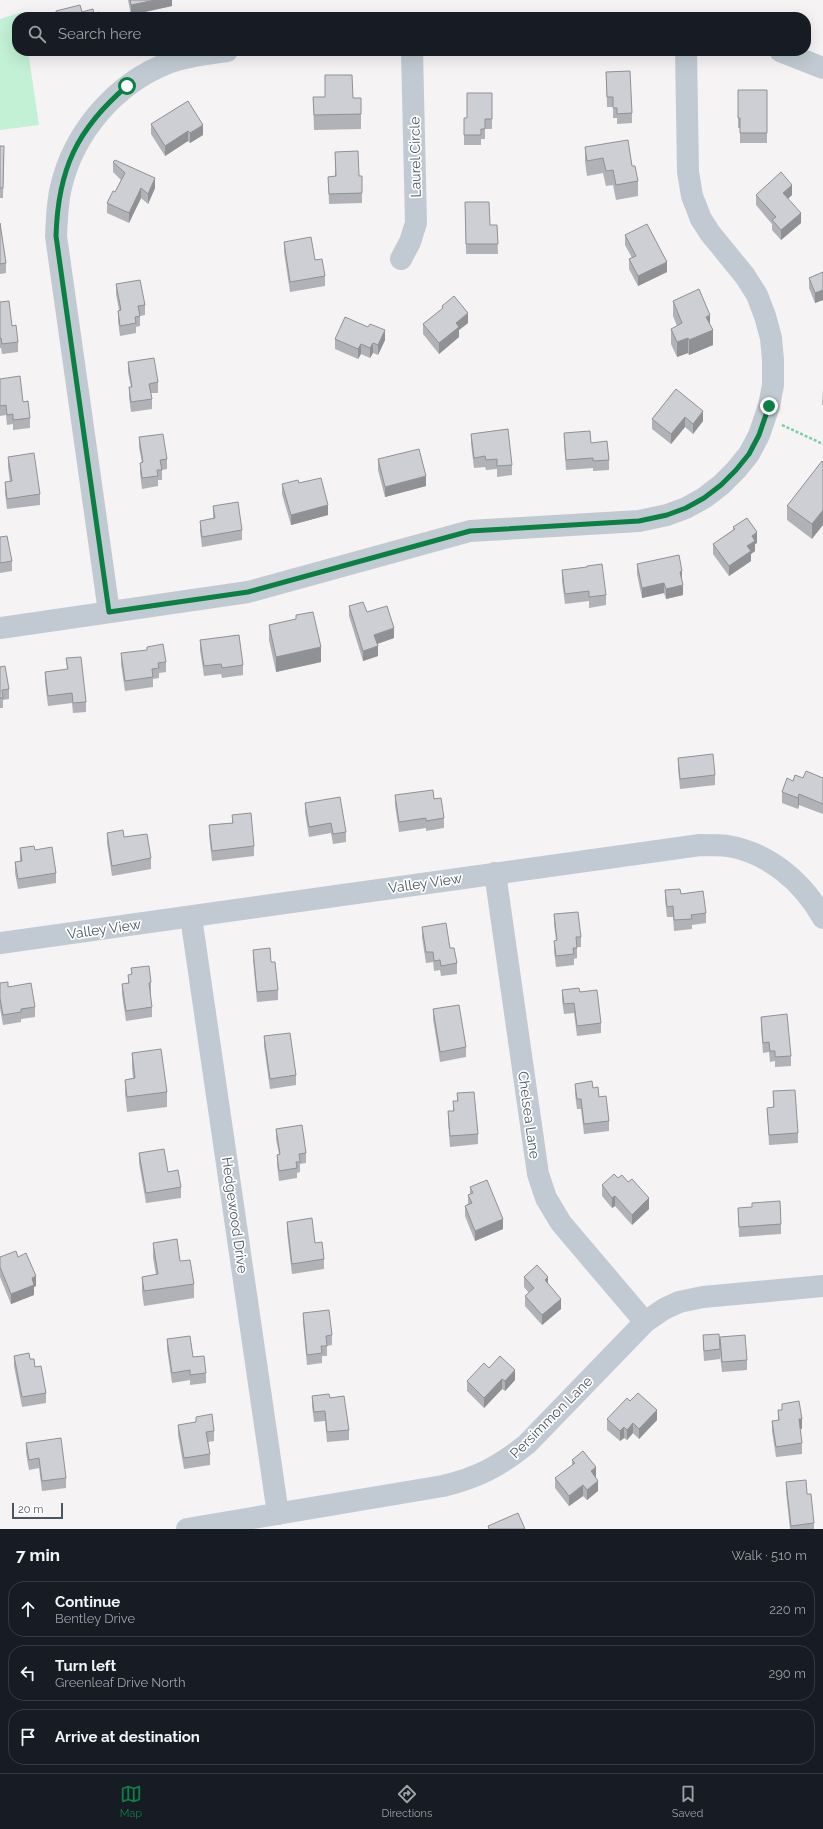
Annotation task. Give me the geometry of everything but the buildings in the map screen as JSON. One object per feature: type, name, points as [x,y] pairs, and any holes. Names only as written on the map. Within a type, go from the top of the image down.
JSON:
[{"type":"street","points":[[109,612],[56,236],[57,211],[61,187],[73,153],[91,121],[107,103],[127,86],[147,73],[168,63],[193,56]]},
{"type":"street","name":"Laurel Circle","points":[[401,259],[410,242],[416,223],[412,56]]},
{"type":"street","points":[[0,628],[248,592],[470,531],[639,521],[667,515],[686,508],[704,498],[721,485],[736,470],[756,441],[769,406],[773,385],[773,360],[771,338],[757,295],[745,276],[710,233],[701,219],[692,196],[688,172],[686,56]]},
{"type":"street","points":[[793,56],[823,68]]},
{"type":"street","name":"Valley View","points":[[0,943],[700,845],[727,846],[745,850],[770,862],[792,878],[805,891],[823,918]]},
{"type":"street","name":"Chelsea Lane","points":[[495,873],[538,1174],[546,1198],[561,1223],[645,1322]]},
{"type":"street","name":"Hedgewood Drive","points":[[191,917],[278,1514]]},
{"type":"street","name":"Persimmon Lane","points":[[188,1529],[443,1486],[488,1472],[509,1459],[527,1444],[645,1322],[674,1305],[703,1297],[823,1286]]},
{"type":"path","points":[[765,418],[823,444]]},
{"type":"green space","points":[[12,15],[12,56],[29,56],[39,125],[0,130],[0,19]]},
{"type":"route","points":[[127,86],[107,103],[91,121],[78,142],[68,164],[61,187],[57,211],[56,236],[109,612],[248,592],[470,531],[639,521],[667,515],[686,508],[704,498],[721,485],[736,470],[749,454],[759,435],[769,406]]}]
